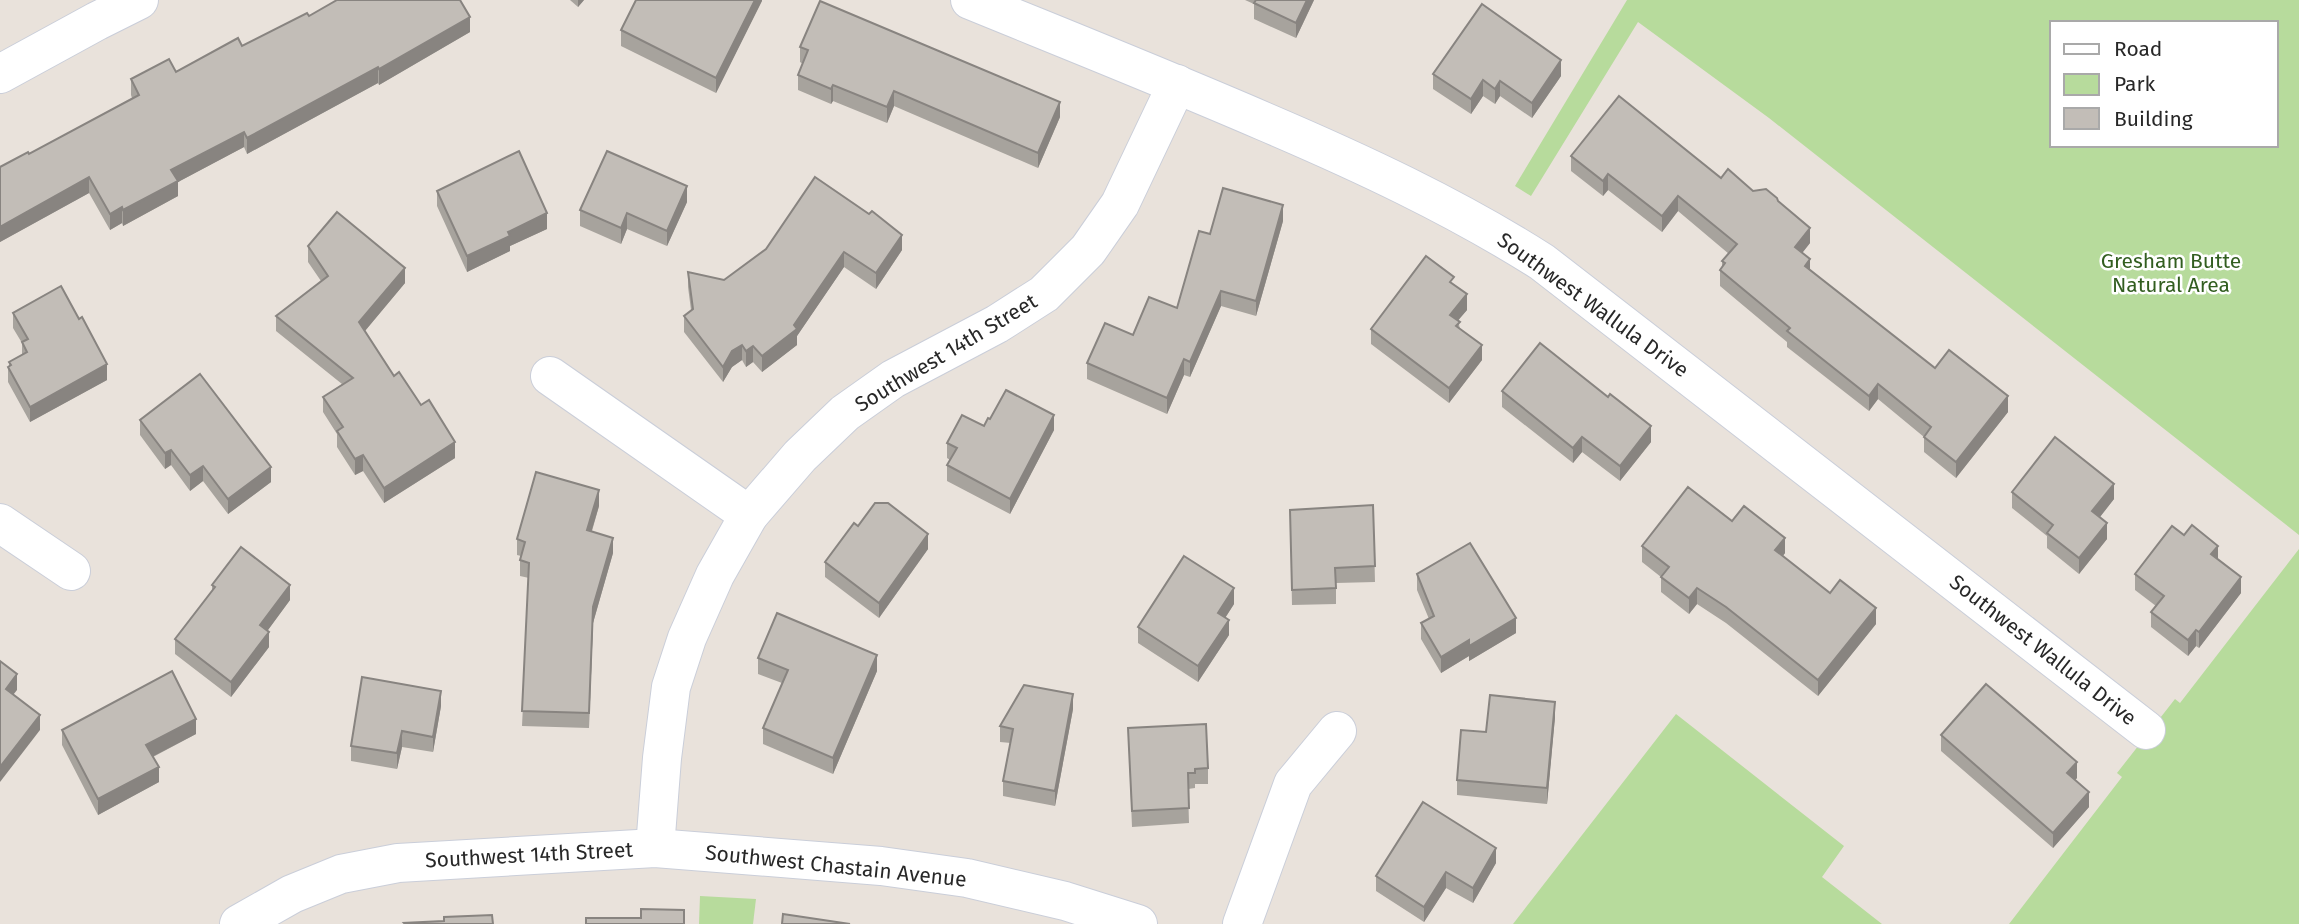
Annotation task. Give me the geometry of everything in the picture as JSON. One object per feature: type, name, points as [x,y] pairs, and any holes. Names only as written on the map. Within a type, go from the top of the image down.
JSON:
[{"type":"street","points":[[0,74],[139,0]]},
{"type":"street","name":"Southwest Wallula Drive","points":[[970,0],[1321,146],[1498,234],[1542,262],[2147,730]]},
{"type":"street","name":"Southwest 14th Street","points":[[239,924],[292,894],[341,874],[398,863],[655,848],[671,687],[687,638],[715,575],[749,515],[800,456],[845,414],[893,379],[997,324],[1044,294],[1088,250],[1120,204],[1177,84]]},
{"type":"street","points":[[550,376],[749,515]]},
{"type":"street","points":[[0,523],[71,571]]},
{"type":"street","points":[[1242,924],[1293,785],[1337,731]]},
{"type":"street","name":"Southwest Chastain Avenue","points":[[655,848],[881,866],[967,878],[1065,901],[1138,924]]},
{"type":"green space","name":"Gresham Butte Natural Area","points":[[1627,0],[2299,0],[2299,535],[1769,118],[1638,22],[1531,196],[1515,186]]},
{"type":"green space","points":[[2299,549],[2299,924],[2009,924],[2122,777],[2117,773],[2175,699],[2180,703]]},
{"type":"green space","points":[[1676,714],[1844,846],[1822,877],[1882,924],[1513,924]]},
{"type":"green space","points":[[700,896],[756,899],[753,924],[699,924]]},
{"type":"building","points":[[337,0],[460,0],[470,17],[379,69],[378,67],[247,138],[244,132],[171,170],[178,181],[123,210],[122,207],[110,214],[89,177],[0,227],[0,167],[139,95],[131,79],[169,59],[176,72],[238,38],[242,46],[307,13],[309,16]]},
{"type":"building","points":[[636,0],[755,0],[716,78],[621,30]]},
{"type":"building","points":[[1256,0],[1307,0],[1296,23],[1254,3]]},
{"type":"building","points":[[820,1],[1060,102],[1038,153],[894,91],[887,107],[833,85],[831,89],[798,75],[808,50],[800,47]]},
{"type":"building","points":[[1482,4],[1561,60],[1532,103],[1500,81],[1495,89],[1483,80],[1471,99],[1433,74]]},
{"type":"building","points":[[1619,96],[1721,178],[1728,169],[1753,191],[1766,189],[1777,198],[1810,228],[1795,247],[1810,259],[1805,266],[1935,368],[1949,350],[2008,396],[1956,462],[1924,437],[1931,427],[1878,384],[1869,396],[1787,331],[1790,328],[1720,270],[1725,263],[1722,261],[1737,244],[1678,196],[1662,216],[1608,174],[1603,181],[1571,156]]},
{"type":"building","points":[[519,151],[547,213],[508,232],[510,236],[467,256],[437,191]]},
{"type":"building","points":[[607,151],[687,186],[667,231],[627,213],[621,228],[580,210]]},
{"type":"building","points":[[815,177],[869,214],[872,211],[902,235],[876,273],[844,252],[794,325],[797,329],[762,356],[753,346],[746,351],[742,345],[732,351],[723,367],[684,316],[693,309],[688,272],[724,280],[766,249]]},
{"type":"building","points":[[1223,188],[1283,205],[1256,301],[1221,291],[1190,362],[1184,359],[1167,398],[1087,363],[1105,323],[1133,335],[1149,297],[1177,308],[1199,231],[1210,234]]},
{"type":"building","points":[[337,212],[405,268],[359,322],[394,376],[399,372],[421,405],[429,400],[455,442],[384,488],[363,455],[355,459],[337,431],[343,427],[323,397],[353,378],[276,316],[328,276],[308,246]]},
{"type":"building","points":[[1426,256],[1454,277],[1450,282],[1467,294],[1450,315],[1460,322],[1456,326],[1482,345],[1449,388],[1371,329]]},
{"type":"building","points":[[61,286],[79,319],[82,317],[107,364],[30,407],[8,367],[11,365],[9,362],[27,352],[22,342],[28,339],[13,313]]},
{"type":"building","points":[[1540,343],[1608,397],[1610,394],[1651,426],[1620,466],[1582,437],[1573,448],[1502,391]]},
{"type":"building","points":[[200,374],[271,467],[228,499],[203,466],[190,475],[171,450],[165,453],[140,420]]},
{"type":"building","points":[[1006,390],[1054,415],[1010,499],[947,465],[957,448],[947,443],[962,415],[984,426]]},
{"type":"building","points":[[2055,437],[2114,484],[2092,511],[2107,523],[2079,558],[2047,533],[2053,525],[2012,492]]},
{"type":"building","points":[[536,472],[599,490],[587,530],[613,538],[593,607],[589,713],[522,711],[529,563],[520,560],[525,542],[517,539]]},
{"type":"building","points":[[1688,487],[1732,521],[1744,506],[1785,538],[1775,550],[1830,593],[1840,580],[1876,608],[1818,680],[1726,607],[1697,588],[1689,598],[1661,577],[1669,567],[1642,546]]},
{"type":"building","points":[[875,503],[888,503],[928,534],[879,603],[825,562],[854,523],[858,526]]},
{"type":"building","points":[[1373,505],[1375,566],[1335,568],[1336,588],[1292,590],[1290,510]]},
{"type":"building","points":[[2192,525],[2218,546],[2211,554],[2241,577],[2199,632],[2196,630],[2188,640],[2151,612],[2164,596],[2135,574],[2172,526],[2184,535]]},
{"type":"building","points":[[1470,543],[1516,618],[1469,646],[1469,640],[1441,657],[1421,623],[1434,616],[1417,574]]},
{"type":"building","points":[[241,547],[290,585],[260,625],[269,632],[231,682],[175,639],[215,587],[212,585]]},
{"type":"building","points":[[1184,556],[1234,588],[1218,613],[1229,620],[1198,666],[1138,627]]},
{"type":"building","points":[[777,613],[877,655],[833,758],[763,728],[788,670],[758,658]]},
{"type":"building","points":[[0,661],[17,674],[6,689],[40,715],[0,767]]},
{"type":"building","points":[[172,671],[196,719],[146,745],[159,767],[98,799],[62,730]]},
{"type":"building","points":[[362,677],[441,691],[433,737],[402,731],[397,753],[351,746]]},
{"type":"building","points":[[1986,684],[2077,762],[2067,773],[2089,792],[2053,833],[1941,735]]},
{"type":"building","points":[[1024,685],[1073,694],[1055,791],[1003,781],[1013,729],[1000,726]]},
{"type":"building","points":[[1490,695],[1555,702],[1547,788],[1457,780],[1461,730],[1486,732]]},
{"type":"building","points":[[1206,724],[1208,768],[1195,769],[1195,773],[1188,773],[1189,808],[1132,811],[1128,728]]},
{"type":"building","points":[[1423,802],[1496,848],[1473,888],[1446,872],[1424,907],[1376,876]]},
{"type":"building","points":[[641,909],[684,910],[684,924],[586,924],[586,918],[641,918]]},
{"type":"building","points":[[783,914],[850,924],[782,924]]},
{"type":"building","points":[[492,915],[493,924],[404,923],[444,921],[444,917]]}]
